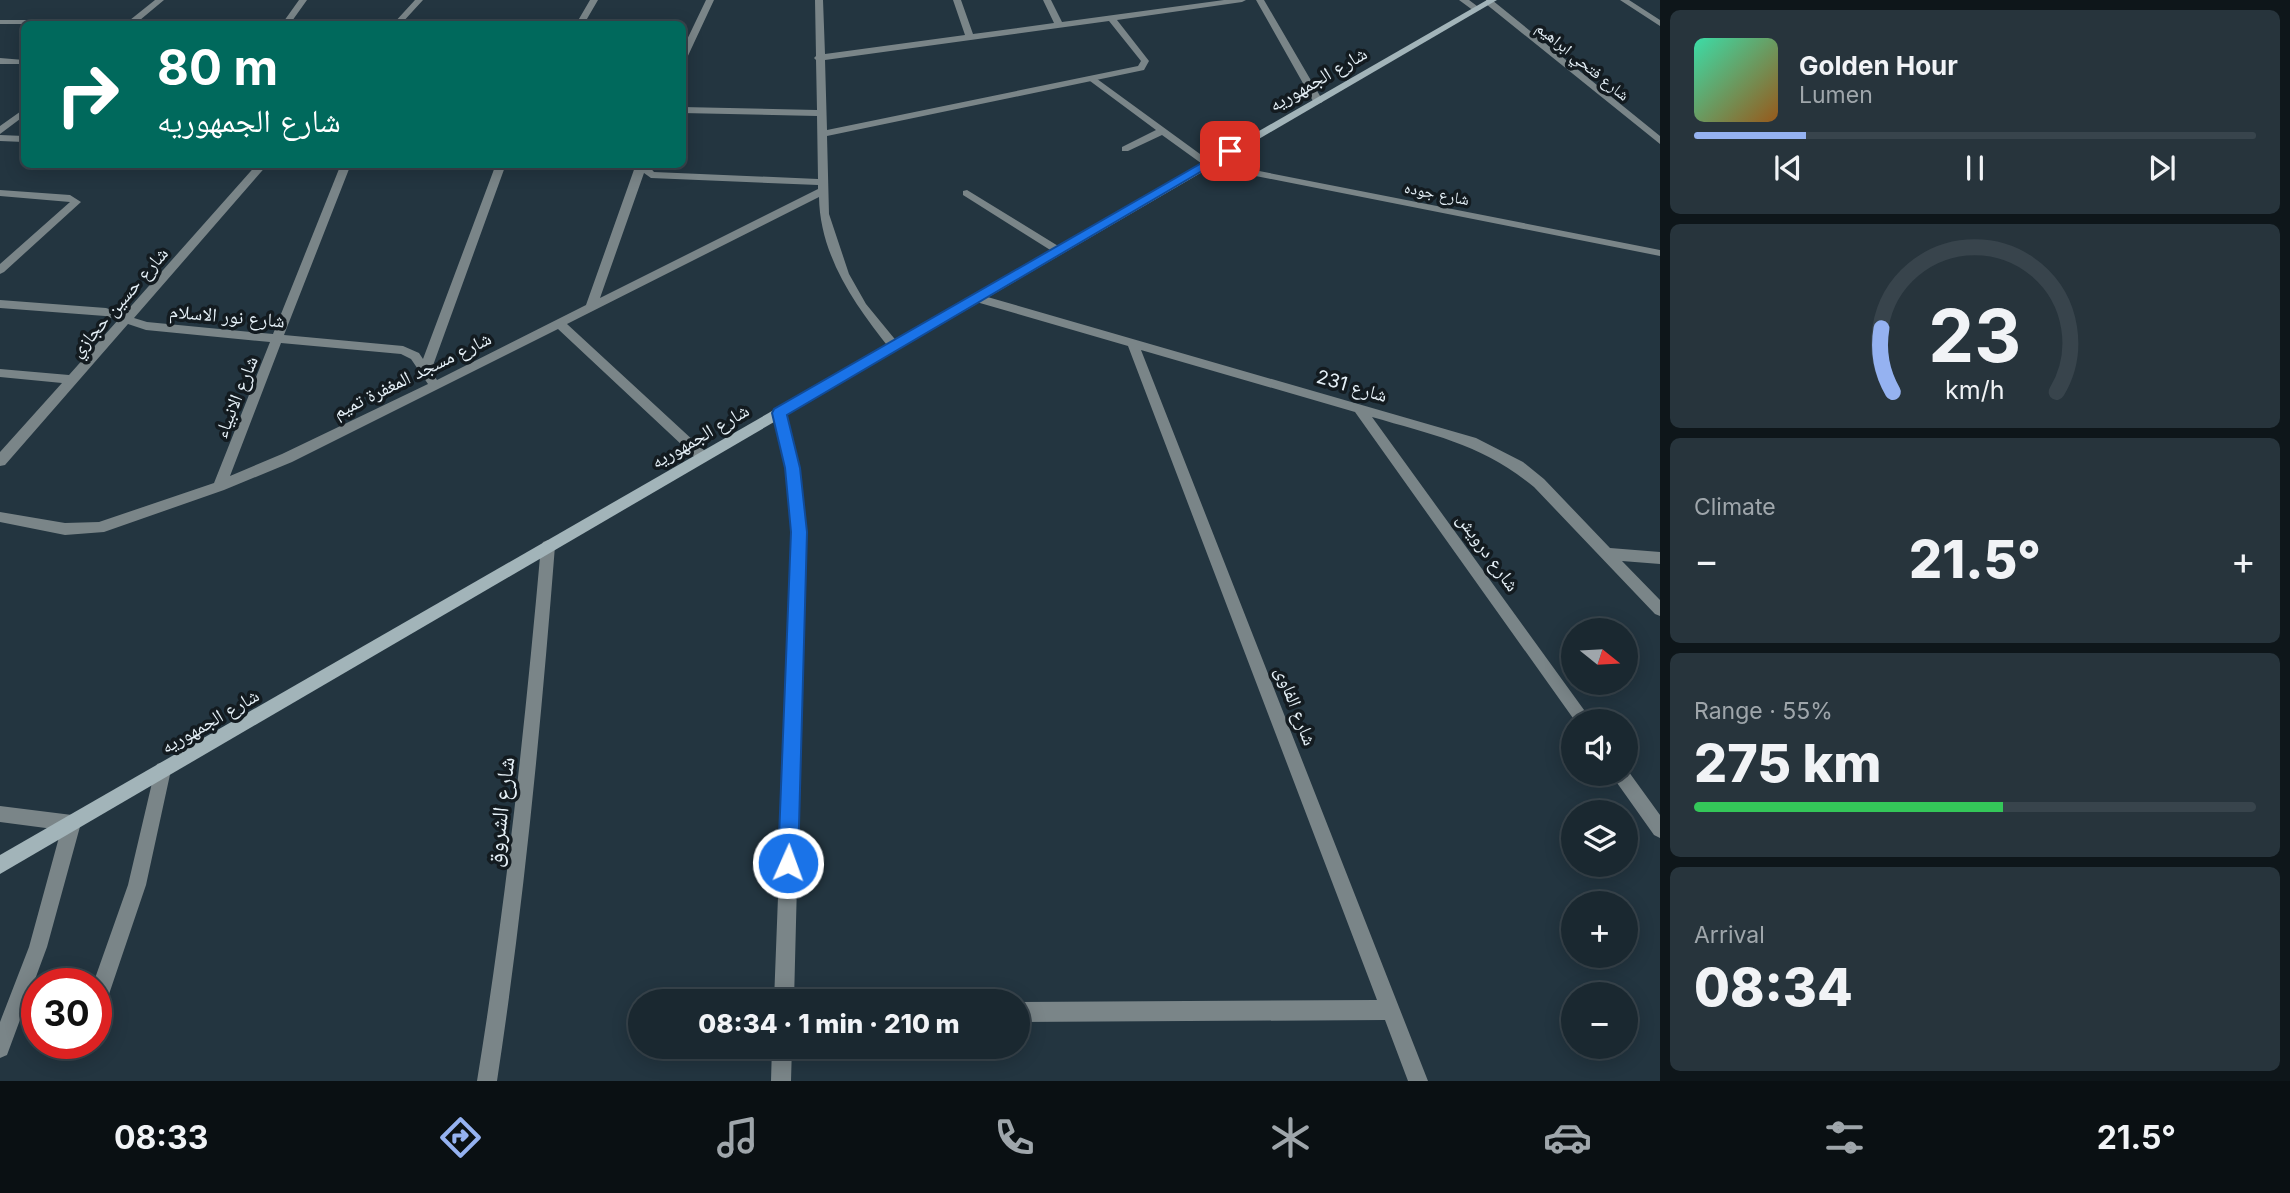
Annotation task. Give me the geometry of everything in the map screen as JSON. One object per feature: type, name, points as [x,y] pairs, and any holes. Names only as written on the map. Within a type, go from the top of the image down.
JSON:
[{"type":"main road","name":"شارع الجمهوريه","points":[[0,865],[1486,4]]},
{"type":"street","points":[[134,21],[160,0]]},
{"type":"street","points":[[288,21],[303,0]]},
{"type":"street","points":[[400,21],[419,0]]},
{"type":"street","points":[[582,21],[594,0]]},
{"type":"street","points":[[686,51],[710,0]]},
{"type":"street","points":[[819,0],[818,58],[824,214],[843,274],[862,306],[894,346]]},
{"type":"street","points":[[957,0],[970,37]]},
{"type":"street","points":[[1047,0],[1059,25]]},
{"type":"street","points":[[818,58],[1242,0]]},
{"type":"street","points":[[1259,0],[1318,101]]},
{"type":"street","points":[[1463,0],[1486,4]]},
{"type":"street","points":[[1624,0],[1660,24]]},
{"type":"street","name":"شارع فتحي ابراهيم","points":[[1486,4],[1660,141]]},
{"type":"street","points":[[821,134],[1136,70],[1145,65],[1143,57],[1111,18]]},
{"type":"street","points":[[0,22],[21,22]]},
{"type":"street","points":[[0,61],[21,62]]},
{"type":"street","points":[[1093,79],[1208,164]]},
{"type":"street","points":[[686,110],[820,113]]},
{"type":"street","points":[[0,131],[21,114]]},
{"type":"street","points":[[1125,149],[1164,130]]},
{"type":"street","points":[[0,138],[21,139]]},
{"type":"street","name":"شارع جوده","points":[[1208,164],[1660,253]]},
{"type":"street","name":"شارع حسين حجازي","points":[[0,461],[75,380],[259,168]]},
{"type":"street","name":"شارع الانبياء","points":[[219,486],[344,168]]},
{"type":"street","points":[[425,371],[500,168]]},
{"type":"street","points":[[591,308],[641,168]]},
{"type":"street","points":[[645,168],[651,175],[823,186]]},
{"type":"street","name":"شارع مسجد المغفرة تميم","points":[[0,517],[65,528],[99,528],[219,486],[287,458],[435,386],[591,308],[823,186]]},
{"type":"street","points":[[0,193],[70,198],[76,202],[0,270]]},
{"type":"street","points":[[967,193],[1059,251]]},
{"type":"street","name":"شارع 231","points":[[977,298],[1134,346],[1446,433],[1495,453],[1539,483],[1660,610]]},
{"type":"street","name":"شارع نور الاسلام","points":[[0,304],[106,312],[146,326],[403,350],[412,353],[435,386]]},
{"type":"street","points":[[559,323],[703,457]]},
{"type":"street","name":"شارع الفاوى","points":[[1134,346],[1418,1081]]},
{"type":"street","points":[[0,373],[75,380]]},
{"type":"street","name":"شارع درويش","points":[[1359,408],[1575,709]]},
{"type":"street","points":[[779,413],[792,468],[799,532],[784,989]]},
{"type":"street","name":"شارع الشروق","points":[[487,1081],[501,993],[535,717],[548,546]]},
{"type":"street","points":[[1607,554],[1660,558]]},
{"type":"street","points":[[108,968],[137,885],[163,770]]},
{"type":"street","points":[[1630,786],[1660,829]]},
{"type":"street","points":[[0,814],[72,823],[38,947],[0,1048]]},
{"type":"street","points":[[1030,1012],[1391,1010]]},
{"type":"street","points":[[781,1081],[782,1059]]},
{"type":"route","points":[[788,863],[799,532],[792,468],[779,413],[1230,151]]}]
